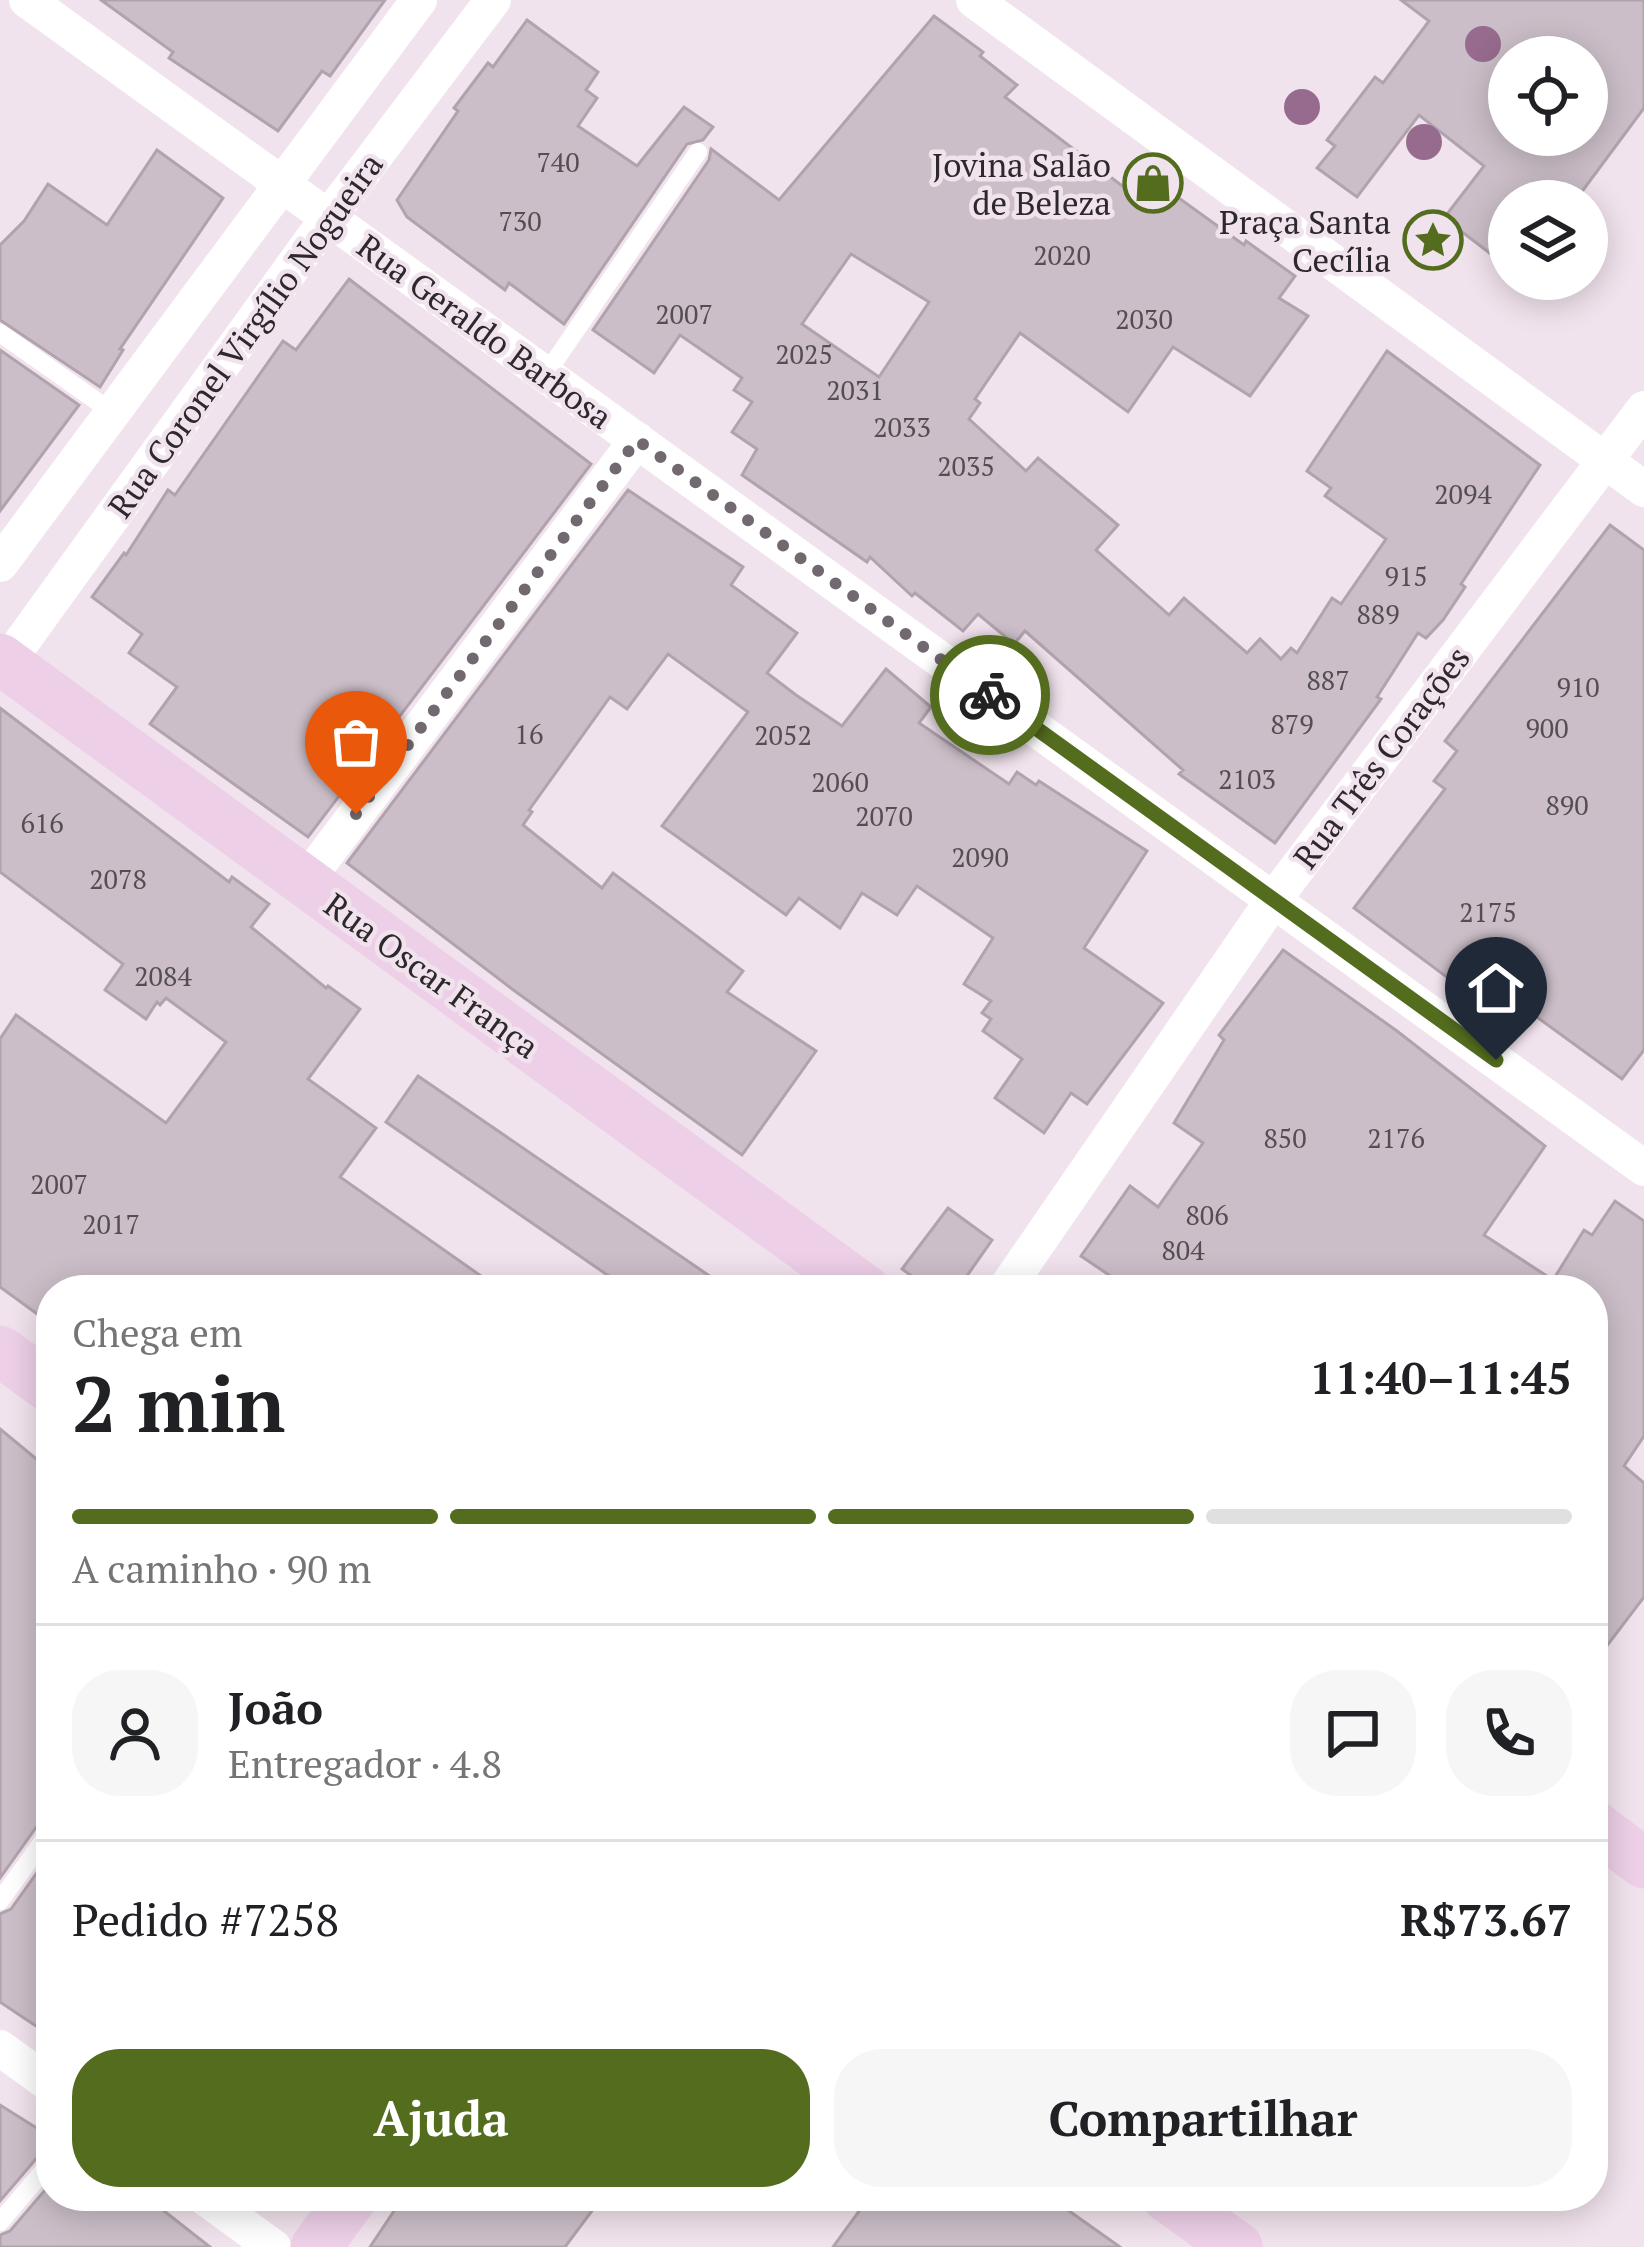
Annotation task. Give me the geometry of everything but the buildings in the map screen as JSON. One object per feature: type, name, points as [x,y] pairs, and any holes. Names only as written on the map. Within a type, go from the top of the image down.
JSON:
[{"type":"street","name":"Rua Geraldo Barbosa","points":[[27,0],[1644,1168]]},
{"type":"street","name":"Rua Coronel Virgílio Nogueira","points":[[0,564],[419,0]]},
{"type":"street","name":"Rua Coronel Virgílio Nogueira","points":[[2,665],[493,0]]},
{"type":"street","points":[[974,0],[1644,489]]},
{"type":"street","name":"Rua Três Corações","points":[[1015,1275],[1274,899],[1644,410]]},
{"type":"street","points":[[305,882],[637,440]]},
{"type":"street","name":"Rua Oscar França","points":[[2,665],[844,1275]]},
{"type":"street","points":[[0,1351],[36,1377]]},
{"type":"street","points":[[1608,1837],[1644,1863]]},
{"type":"street","points":[[0,2048],[36,2074]]},
{"type":"street","points":[[224,2211],[273,2247]]},
{"type":"street","points":[[316,2247],[342,2211]]},
{"type":"street","points":[[1187,2211],[1237,2247]]},
{"type":"lane","points":[[547,374],[698,152]]},
{"type":"lane","points":[[0,332],[112,412]]},
{"type":"lane","points":[[0,1901],[36,1852]]},
{"type":"lane","points":[[0,2222],[36,2180]]},
{"type":"way so far","points":[[356,814],[637,440],[990,695]]},
{"type":"place","name":"Jovina Salão de Beleza","points":[[1153,183]]},
{"type":"place","name":"Praça Santa Cecília","points":[[1433,240]]},
{"type":"route","points":[[990,695],[1496,1060]]}]
